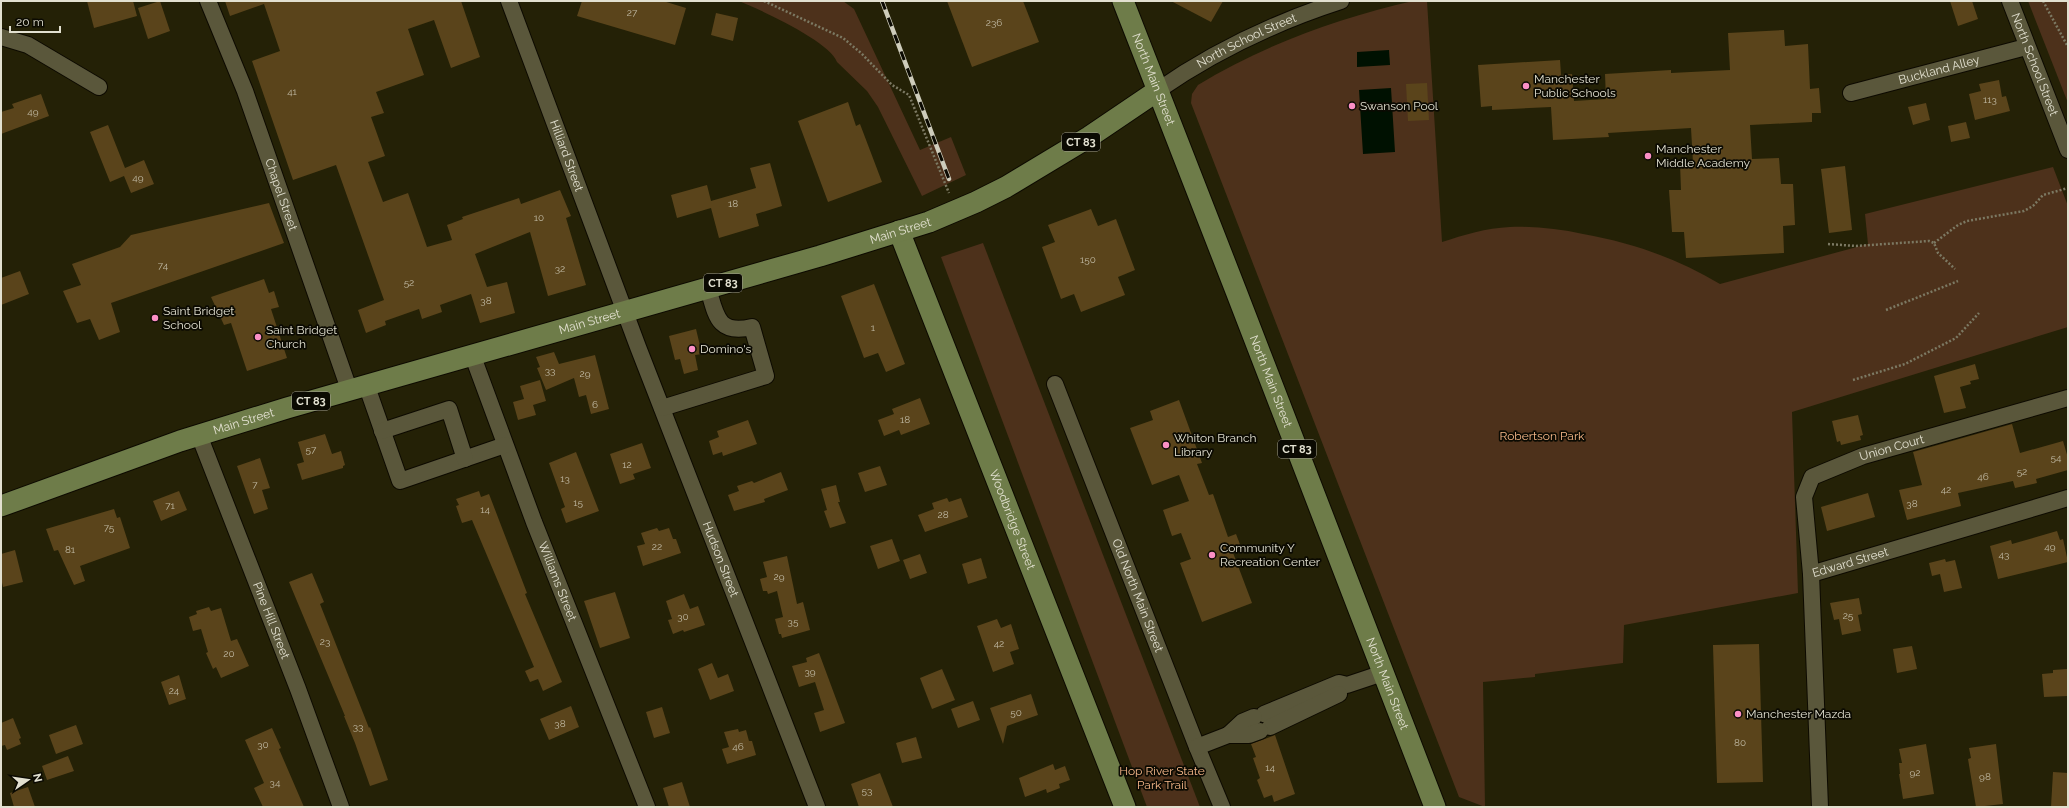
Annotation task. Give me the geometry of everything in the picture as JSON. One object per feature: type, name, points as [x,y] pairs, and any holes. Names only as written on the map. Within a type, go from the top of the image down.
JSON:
[{"type":"main road","name":"North Main Street","points":[[1123,1],[1435,807]]},
{"type":"main road","name":"Main Street","points":[[1,506],[199,435],[472,354],[708,288],[900,231],[953,212],[997,192],[1084,140],[1157,91]]},
{"type":"main road","name":"Woodbridge Street","points":[[900,231],[1125,807]]},
{"type":"street","name":"Chapel Street","points":[[208,1],[245,91],[358,387],[382,431],[400,481],[465,459]]},
{"type":"street","name":"Hilliard Street","points":[[509,1],[625,311]]},
{"type":"street","name":"North School Street","points":[[1157,91],[1197,65],[1236,44],[1290,20],[1341,1]]},
{"type":"street","name":"North School Street","points":[[2010,1],[2026,47],[2068,150]]},
{"type":"street","points":[[1,37],[28,45],[100,87]]},
{"type":"street","name":"Buckland Alley","points":[[1851,93],[2026,47]]},
{"type":"street","points":[[662,408],[766,376],[752,327],[738,330],[727,327],[716,318],[708,288]]},
{"type":"street","name":"Hudson Street","points":[[625,311],[817,807]]},
{"type":"street","name":"Williams Street","points":[[472,354],[505,445],[647,807]]},
{"type":"street","name":"Old North Main Street","points":[[1055,384],[1196,747],[1222,807]]},
{"type":"street","name":"Union Court","points":[[1811,574],[1804,497],[1812,477],[1863,456],[2068,398]]},
{"type":"street","points":[[382,431],[449,409],[465,459],[505,445]]},
{"type":"street","name":"Pine Hill Street","points":[[199,435],[298,689],[341,807]]},
{"type":"street","name":"Edward Street","points":[[1820,807],[1811,574],[2068,498]]},
{"type":"street","points":[[1196,747],[1228,735],[1242,722],[1262,722],[1343,692],[1347,685],[1383,673]]},
{"type":"path","points":[[764,1],[843,38],[861,53],[892,85],[909,95],[947,190]]},
{"type":"path","points":[[2044,1],[2068,46]]},
{"type":"path","points":[[1934,243],[1958,225],[1967,221],[2024,211],[2033,206],[2043,195],[2068,188]]},
{"type":"path","points":[[1828,244],[1856,246],[1929,241],[1934,243],[1938,253],[1954,269]]},
{"type":"path","points":[[1886,310],[1958,281]]},
{"type":"path","points":[[1853,380],[1905,364],[1956,338],[1979,313]]},
{"type":"green space","points":[[739,1],[843,1],[854,9],[920,150],[951,137],[966,175],[922,196],[878,107],[867,91],[822,45],[793,27]]},
{"type":"green space","name":"Robertson Park","points":[[1413,1],[1427,1],[1442,242],[1475,232],[1492,229],[1510,227],[1547,228],[1601,238],[1637,247],[1687,266],[1720,284],[1868,244],[1865,214],[2053,167],[2068,206],[2068,327],[1792,412],[1798,593],[1624,625],[1623,663],[1535,674],[1535,677],[1483,682],[1485,807],[1459,797],[1191,103],[1192,94],[1198,85],[1249,57],[1275,45],[1302,34],[1357,16]]},
{"type":"green space","points":[[2028,1],[2068,1],[2068,103]]},
{"type":"green space","name":"Hop River State Park Trail","points":[[983,243],[1200,807],[1147,807],[941,257]]},
{"type":"shaded area","points":[[1389,50],[1390,65],[1357,67],[1357,52]]},
{"type":"shaded area","points":[[1391,88],[1395,152],[1363,154],[1359,90]]},
{"type":"building","points":[[87,1],[133,1],[137,16],[94,28]]},
{"type":"building","points":[[160,1],[170,31],[148,39],[138,8]]},
{"type":"building","points":[[225,1],[461,1],[480,57],[451,68],[434,20],[408,29],[424,75],[376,92],[384,113],[371,117],[385,156],[368,162],[383,202],[408,193],[427,247],[452,240],[447,225],[463,219],[462,217],[519,198],[521,204],[560,190],[571,216],[566,218],[586,285],[548,296],[530,232],[475,254],[487,287],[507,282],[515,313],[480,323],[471,294],[440,305],[442,312],[422,319],[419,309],[385,321],[386,325],[366,333],[358,310],[384,300],[336,165],[293,180],[252,61],[280,51],[264,4],[230,16]]},
{"type":"building","points":[[582,1],[663,1],[686,8],[675,45],[577,16]]},
{"type":"building","points":[[947,1],[1023,1],[1039,42],[972,67]]},
{"type":"building","points":[[1171,1],[1223,1],[1211,22]]},
{"type":"building","points":[[1950,1],[1972,1],[1978,19],[1958,26]]},
{"type":"building","points":[[716,13],[738,18],[733,41],[711,35]]},
{"type":"building","points":[[1784,30],[1785,46],[1808,44],[1810,89],[1819,88],[1821,113],[1812,113],[1812,122],[1750,125],[1752,159],[1779,158],[1781,184],[1793,184],[1795,225],[1783,226],[1784,253],[1686,258],[1684,232],[1672,232],[1669,190],[1681,190],[1680,163],[1693,163],[1691,128],[1608,133],[1609,137],[1553,140],[1551,107],[1492,110],[1492,106],[1481,107],[1478,65],[1560,60],[1561,75],[1572,74],[1574,101],[1606,99],[1605,74],[1671,70],[1671,73],[1730,70],[1728,33]]},
{"type":"building","points":[[1999,80],[2002,97],[2006,96],[2010,111],[1975,120],[1969,94],[1981,91],[1979,84]]},
{"type":"building","points":[[1427,83],[1429,120],[1408,121],[1406,84]]},
{"type":"building","points":[[41,94],[49,116],[1,134],[1,112],[14,108],[12,104]]},
{"type":"building","points":[[848,102],[856,126],[860,124],[882,182],[828,202],[798,121]]},
{"type":"building","points":[[1926,103],[1930,120],[1913,125],[1908,107]]},
{"type":"building","points":[[1966,122],[1970,138],[1951,142],[1948,126]]},
{"type":"building","points":[[108,125],[125,168],[144,160],[154,184],[131,193],[124,176],[110,182],[90,132]]},
{"type":"building","points":[[770,163],[782,206],[756,214],[759,226],[719,238],[711,208],[677,218],[671,195],[707,185],[711,201],[756,188],[750,168]]},
{"type":"building","points":[[1845,166],[1852,230],[1829,233],[1821,169]]},
{"type":"building","points":[[269,203],[284,243],[111,303],[120,332],[99,340],[90,319],[77,323],[63,291],[81,285],[72,264],[120,247],[131,235]]},
{"type":"building","points":[[1091,209],[1098,226],[1116,219],[1135,270],[1118,277],[1125,295],[1081,312],[1074,294],[1061,299],[1042,247],[1055,242],[1048,225]]},
{"type":"building","points":[[20,271],[29,294],[1,305],[1,278]]},
{"type":"building","name":"Saint Bridget Church","points":[[264,279],[269,293],[274,291],[279,307],[271,309],[287,358],[247,371],[231,323],[224,325],[211,297]]},
{"type":"building","points":[[874,284],[905,364],[886,372],[878,353],[864,358],[841,296]]},
{"type":"building","points":[[696,329],[702,354],[695,355],[698,370],[684,374],[680,359],[675,360],[669,336]]},
{"type":"building","points":[[554,352],[559,364],[595,355],[609,409],[591,414],[586,395],[579,397],[574,378],[546,390],[537,368],[540,367],[536,357]]},
{"type":"building","points":[[1975,364],[1979,379],[1970,381],[1971,384],[1960,387],[1966,408],[1944,413],[1934,376]]},
{"type":"building","points":[[540,380],[546,401],[533,405],[536,415],[518,420],[513,402],[524,399],[520,386]]},
{"type":"building","points":[[920,398],[930,424],[901,435],[899,430],[884,436],[878,420],[894,414],[892,409]]},
{"type":"building","points":[[1179,400],[1202,463],[1197,464],[1209,495],[1213,494],[1228,537],[1236,534],[1241,547],[1232,550],[1252,603],[1202,622],[1180,563],[1191,559],[1181,533],[1172,536],[1163,510],[1189,501],[1179,475],[1152,485],[1130,428],[1153,420],[1150,411]]},
{"type":"building","points":[[1858,415],[1863,435],[1860,436],[1861,440],[1841,445],[1840,441],[1837,442],[1832,421]]},
{"type":"building","points":[[748,420],[757,444],[723,456],[722,452],[713,455],[709,441],[719,437],[717,431]]},
{"type":"building","points":[[2012,424],[2020,453],[2063,441],[2068,458],[2068,470],[2036,479],[2037,483],[2015,488],[2013,481],[1958,493],[1961,506],[1907,520],[1899,490],[1922,485],[1913,452]]},
{"type":"building","points":[[325,434],[332,454],[341,451],[345,465],[343,468],[302,480],[297,464],[304,462],[298,442]]},
{"type":"building","points":[[642,443],[651,468],[633,474],[635,479],[620,484],[610,454]]},
{"type":"building","points":[[576,452],[599,511],[566,523],[561,509],[565,507],[549,463]]},
{"type":"building","points":[[260,458],[270,488],[262,490],[268,509],[254,514],[237,466]]},
{"type":"building","points":[[880,466],[887,485],[865,492],[858,473]]},
{"type":"building","points":[[781,472],[788,490],[764,499],[765,502],[734,511],[728,495],[739,491],[737,486],[752,481],[754,483]]},
{"type":"building","points":[[836,485],[840,502],[838,502],[846,523],[830,528],[824,511],[827,510],[821,489]]},
{"type":"building","points":[[179,491],[187,510],[161,521],[153,501]]},
{"type":"building","points":[[479,491],[481,497],[489,494],[527,593],[525,594],[562,682],[543,691],[538,679],[530,682],[525,671],[534,667],[472,520],[462,523],[456,506],[459,505],[456,499]]},
{"type":"building","points":[[1868,493],[1875,517],[1827,531],[1821,507]]},
{"type":"building","points":[[947,498],[949,502],[961,498],[968,517],[925,532],[918,515],[934,509],[932,503]]},
{"type":"building","points":[[114,509],[117,518],[120,517],[130,548],[80,566],[85,581],[74,585],[58,550],[54,551],[46,529]]},
{"type":"building","points":[[657,528],[659,531],[669,528],[673,539],[676,539],[681,553],[643,566],[637,546],[645,544],[641,533]]},
{"type":"building","points":[[2057,531],[2060,540],[2063,539],[2068,562],[1998,579],[1990,546],[2011,540],[2012,544]]},
{"type":"building","points":[[892,539],[900,561],[878,569],[870,546]]},
{"type":"building","points":[[15,550],[23,582],[3,587],[1,578],[1,554]]},
{"type":"building","points":[[920,554],[927,573],[910,579],[903,560]]},
{"type":"building","points":[[787,556],[797,604],[803,602],[810,630],[782,638],[781,634],[779,634],[775,619],[783,617],[777,591],[768,594],[767,591],[763,591],[760,579],[767,577],[763,562]]},
{"type":"building","points":[[981,558],[987,578],[968,584],[962,564]]},
{"type":"building","points":[[1945,559],[1946,562],[1955,560],[1962,588],[1944,592],[1940,574],[1932,576],[1929,563]]},
{"type":"building","points":[[312,573],[324,602],[320,604],[369,728],[370,727],[388,780],[370,786],[345,716],[289,582]]},
{"type":"building","points":[[615,592],[630,638],[600,648],[584,601]]},
{"type":"building","points":[[684,594],[690,609],[698,606],[705,625],[673,634],[668,620],[672,619],[666,601]]},
{"type":"building","points":[[1859,598],[1862,614],[1858,615],[1861,631],[1842,635],[1839,619],[1834,620],[1830,603]]},
{"type":"building","points":[[209,607],[211,611],[221,608],[231,641],[237,639],[249,666],[221,678],[216,667],[213,669],[206,653],[208,652],[201,629],[193,631],[189,617],[197,614],[196,611]]},
{"type":"building","points":[[997,619],[1001,628],[1011,624],[1019,649],[1010,652],[1014,664],[993,672],[977,626]]},
{"type":"building","name":"Manchester Mazda","points":[[1759,644],[1763,782],[1717,783],[1713,645]]},
{"type":"building","points":[[1912,646],[1917,669],[1897,673],[1893,649]]},
{"type":"building","points":[[819,653],[845,723],[820,732],[814,713],[824,710],[815,682],[799,687],[792,666],[807,662],[806,658]]},
{"type":"building","points":[[712,663],[718,678],[728,674],[734,691],[710,700],[698,669]]},
{"type":"building","points":[[942,669],[955,700],[932,709],[920,678]]},
{"type":"building","points":[[2067,669],[2068,696],[2044,697],[2042,674],[2053,673],[2053,670]]},
{"type":"building","points":[[179,675],[186,699],[169,705],[161,682]]},
{"type":"building","points":[[1031,694],[1038,715],[1007,726],[1003,744],[990,708]]},
{"type":"building","points":[[973,701],[980,720],[958,728],[951,709]]},
{"type":"building","points":[[571,706],[579,727],[549,740],[540,719]]},
{"type":"building","points":[[662,707],[670,733],[654,738],[646,712]]},
{"type":"building","points":[[13,718],[21,738],[19,739],[21,744],[7,750],[5,745],[1,746],[1,723]]},
{"type":"building","points":[[76,725],[83,744],[56,754],[49,735]]},
{"type":"building","points":[[272,728],[281,748],[279,749],[304,807],[263,807],[254,788],[264,783],[245,740]]},
{"type":"building","points":[[738,729],[739,732],[746,730],[749,741],[752,741],[756,755],[727,764],[722,749],[729,747],[724,732]]},
{"type":"building","points":[[1275,735],[1295,794],[1274,802],[1272,795],[1264,798],[1257,780],[1260,778],[1253,758],[1256,757],[1251,744]]},
{"type":"building","points":[[916,737],[922,758],[902,763],[896,743]]},
{"type":"building","points":[[1926,744],[1934,794],[1903,799],[1899,774],[1899,763],[1902,763],[1899,749]]},
{"type":"building","points":[[1996,744],[2003,804],[1976,807],[1968,759],[1971,758],[1969,748]]},
{"type":"building","points":[[68,756],[74,771],[47,780],[42,766]]},
{"type":"building","points":[[1053,764],[1055,770],[1065,766],[1070,780],[1059,784],[1060,788],[1047,793],[1046,789],[1025,797],[1019,778]]},
{"type":"building","points":[[2053,772],[2068,773],[2068,807],[2051,807]]},
{"type":"building","points":[[880,773],[893,807],[859,807],[851,784]]},
{"type":"building","points":[[682,782],[690,807],[669,807],[663,788]]},
{"type":"building","points":[[28,787],[35,807],[14,807],[10,793]]},
{"type":"railway","points":[[882,1],[949,179]]},
{"type":"place","name":"Manchester Public Schools","points":[[1526,86]]},
{"type":"place","name":"Swanson Pool","points":[[1352,106]]},
{"type":"place","name":"Manchester Middle Academy","points":[[1648,156]]},
{"type":"place","name":"Saint Bridget School","points":[[155,318]]},
{"type":"place","name":"Saint Bridget Church","points":[[258,337]]},
{"type":"place","name":"Domino's","points":[[692,349]]},
{"type":"place","name":"Whiton Branch Library","points":[[1166,445]]},
{"type":"place","name":"Community Y Recreation Center","points":[[1212,555]]},
{"type":"place","name":"Manchester Mazda","points":[[1738,714]]}]
